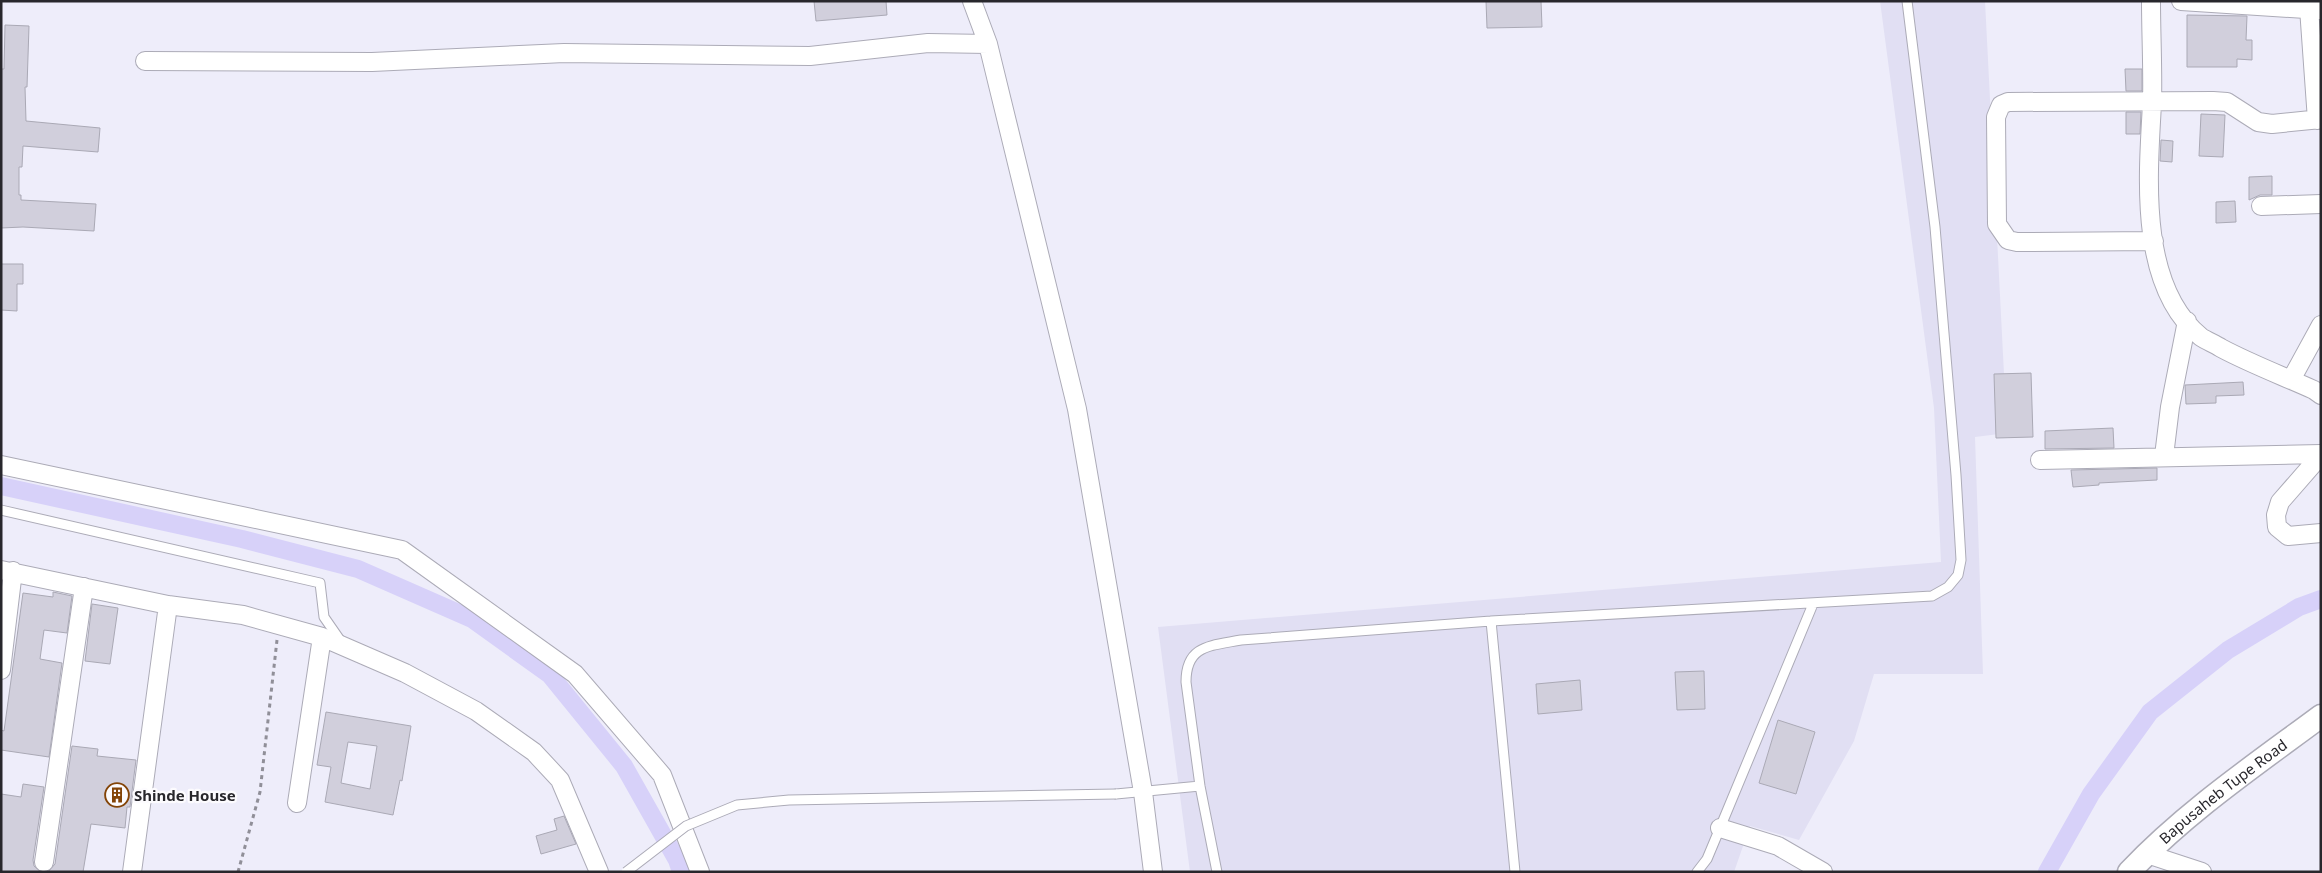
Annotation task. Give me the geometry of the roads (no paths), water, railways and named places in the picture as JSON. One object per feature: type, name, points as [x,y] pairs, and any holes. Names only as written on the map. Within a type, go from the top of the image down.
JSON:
[{"type":"street","points":[[972,1],[988,44],[1077,410],[1143,792],[1153,872]]},
{"type":"street","points":[[2151,1],[2152,102],[2148,187],[2154,241],[2163,284],[2187,321],[2201,337],[2238,357],[2314,390],[2321,395]]},
{"type":"street","points":[[2154,241],[2017,242],[2008,240],[1997,224],[1996,117],[2001,105],[2008,102],[2227,102],[2258,122],[2272,124],[2319,120],[2318,5],[2181,1]]},
{"type":"street","points":[[145,61],[372,62],[564,53],[810,56],[928,43],[988,44]]},
{"type":"street","points":[[2261,206],[2321,204]]},
{"type":"street","points":[[2164,456],[2170,407],[2187,321]]},
{"type":"street","points":[[2291,380],[2321,325]]},
{"type":"street","points":[[2040,460],[2321,454]]},
{"type":"street","points":[[2321,454],[2280,502],[2276,515],[2277,527],[2288,536],[2321,533]]},
{"type":"street","points":[[1,465],[402,550],[576,674],[662,775],[700,872]]},
{"type":"street","points":[[1,670],[7,571],[168,605],[243,615],[322,637],[405,673],[476,710],[534,752],[560,780],[599,872]]},
{"type":"street","points":[[44,862],[84,587]]},
{"type":"street","points":[[132,872],[168,605]]},
{"type":"street","points":[[296,803],[322,637]]},
{"type":"street","name":"Bapusaheb Tupe Road","points":[[2130,872],[2147,854],[2222,789],[2321,716]]},
{"type":"street","points":[[1720,828],[1778,846],[1823,872]]},
{"type":"street","points":[[2147,854],[2202,872]]},
{"type":"lane","points":[[1217,872],[1200,786],[1186,682],[1186,668],[1194,654],[1205,647],[1241,640],[1491,621],[1932,596],[1948,587],[1958,575],[1961,560],[1956,475],[1935,227],[1907,1]]},
{"type":"lane","points":[[1,510],[320,583],[324,617],[344,646]]},
{"type":"lane","points":[[1697,872],[1707,859],[1813,604]]},
{"type":"lane","points":[[1491,621],[1515,872]]},
{"type":"lane","points":[[626,872],[686,826],[737,805],[789,800],[1116,794],[1200,786]]},
{"type":"waterway","points":[[1,486],[242,539],[358,569],[472,619],[550,675],[624,766],[677,860],[681,872]]},
{"type":"waterway","points":[[2047,872],[2091,794],[2150,712],[2228,650],[2299,607],[2321,599]]},
{"type":"place","name":"Shinde House","points":[[117,795]]}]
